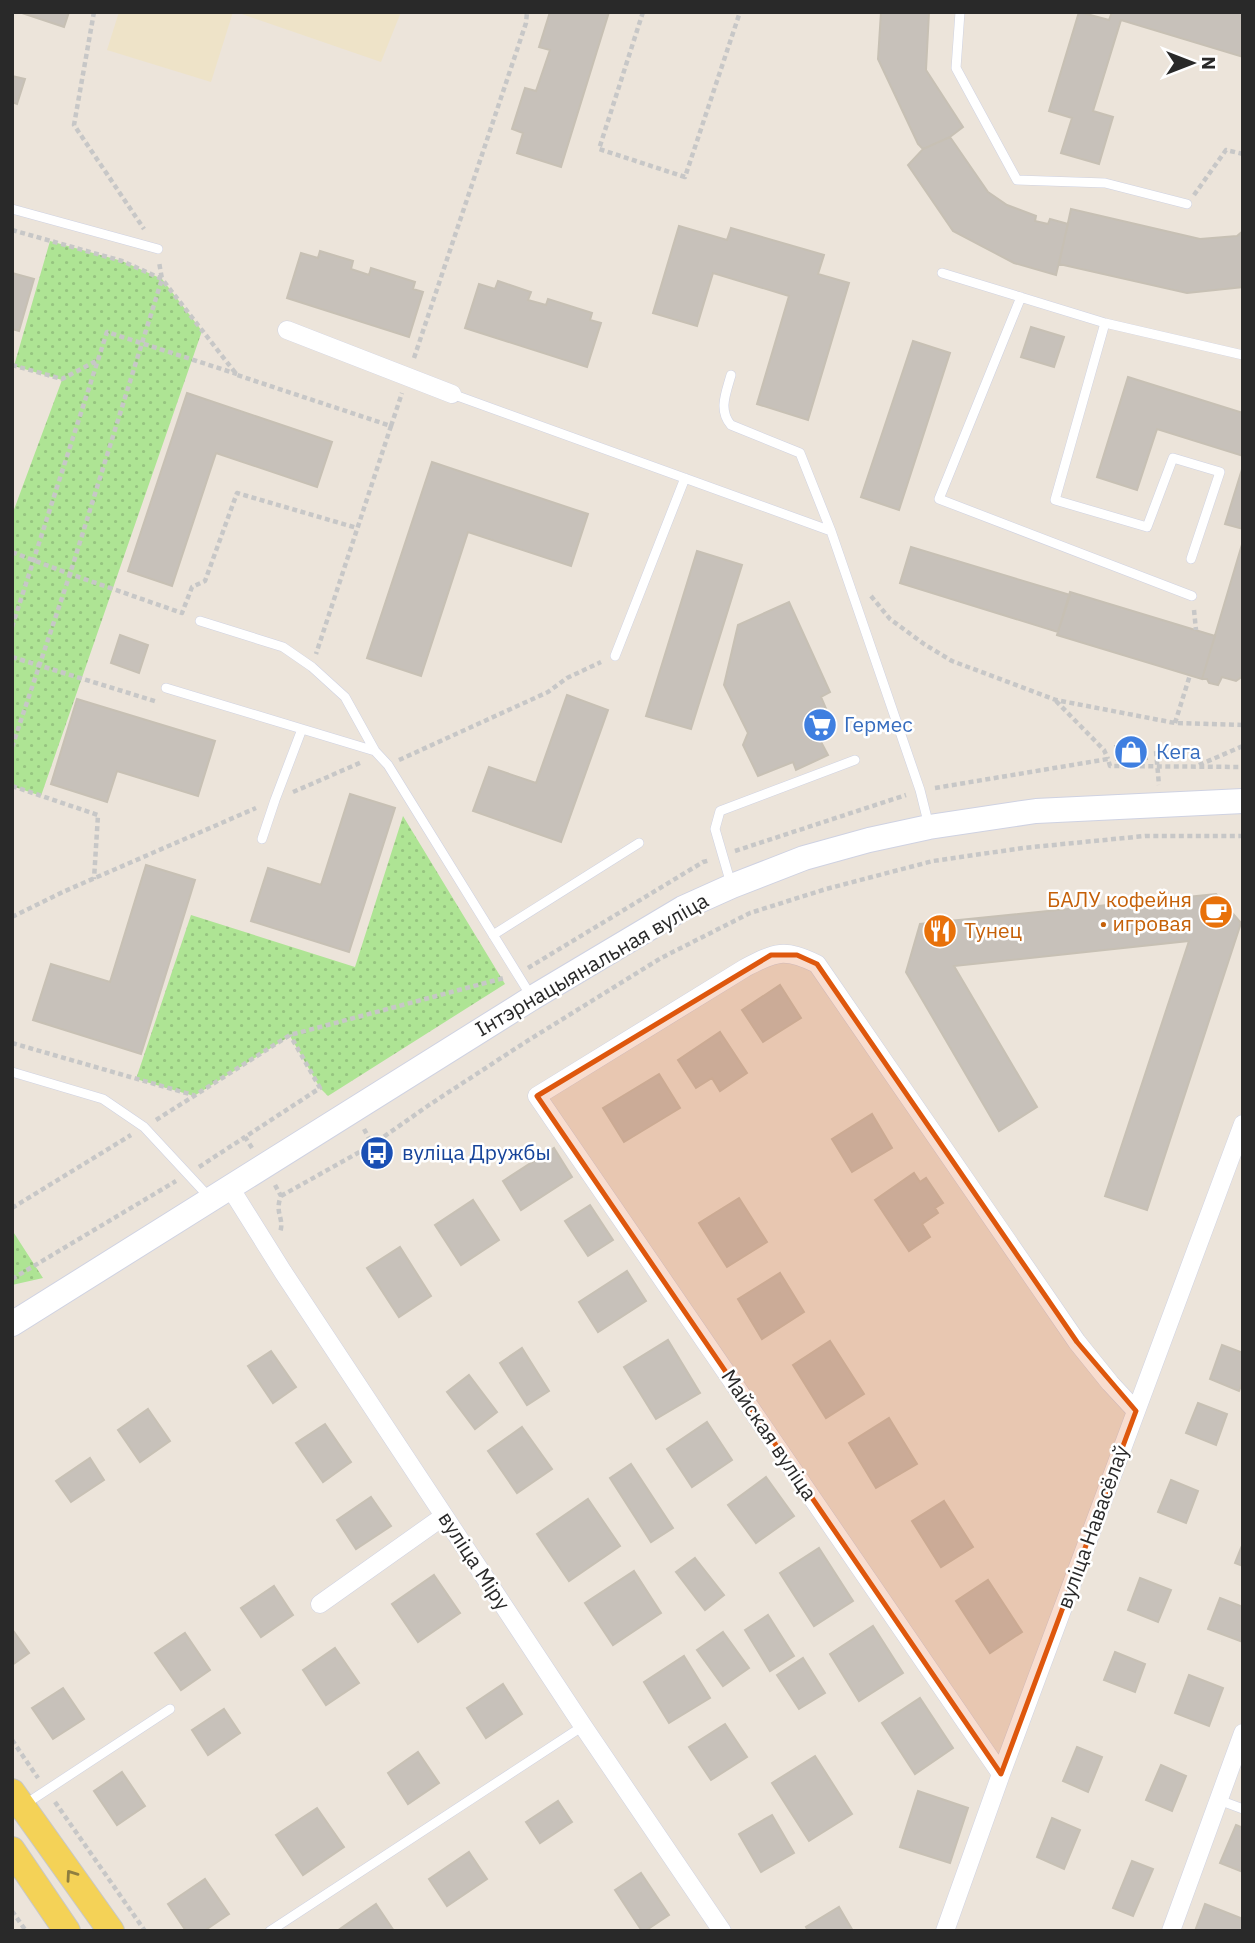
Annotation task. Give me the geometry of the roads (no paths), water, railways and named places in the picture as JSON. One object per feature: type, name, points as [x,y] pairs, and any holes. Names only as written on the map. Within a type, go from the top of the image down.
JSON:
[{"type":"main road","name":"Інтэрнацыянальная вуліца","points":[[12,1324],[532,998],[683,908],[732,886],[804,858],[929,827],[1036,811],[1243,801]]},
{"type":"main road","points":[[17,1799],[111,1931]]},
{"type":"main road","points":[[12,1850],[67,1931]]},
{"type":"street","points":[[287,330],[452,394]]},
{"type":"street","name":"Майская вуліца","points":[[1001,1774],[537,1096],[771,954],[797,954],[817,964],[1077,1342],[1136,1411]]},
{"type":"street","name":"вуліца Навасёлаў","points":[[945,1931],[1243,1124]]},
{"type":"street","name":"вуліца Міру","points":[[221,1194],[282,1272],[722,1931]]},
{"type":"street","points":[[320,1604],[444,1517]]},
{"type":"street","points":[[1171,1931],[1243,1733]]},
{"type":"lane","points":[[960,12],[956,68],[1017,180],[1105,183],[1187,204]]},
{"type":"lane","points":[[12,209],[158,249]]},
{"type":"lane","points":[[942,273],[1105,323],[1243,355]]},
{"type":"lane","points":[[1021,297],[939,499],[1192,596]]},
{"type":"lane","points":[[1105,323],[1055,500],[1147,527],[1173,458],[1220,471],[1191,559]]},
{"type":"lane","points":[[731,375],[723,406],[725,418],[731,425],[800,453],[831,531],[920,790],[929,827]]},
{"type":"lane","points":[[452,394],[831,531]]},
{"type":"lane","points":[[615,656],[685,478]]},
{"type":"lane","points":[[200,621],[282,647],[312,667],[345,697],[375,751],[388,765],[532,998]]},
{"type":"lane","points":[[166,688],[375,751]]},
{"type":"lane","points":[[262,839],[302,729]]},
{"type":"lane","points":[[732,886],[715,830],[720,811],[855,760]]},
{"type":"lane","points":[[493,935],[639,844]]},
{"type":"lane","points":[[12,1072],[103,1099],[144,1127],[188,1174],[221,1194]]},
{"type":"lane","points":[[17,1799],[47,1790],[170,1709]]},
{"type":"lane","points":[[270,1931],[583,1726]]},
{"type":"lane","points":[[1219,1800],[1243,1809]]},
{"type":"place","name":"Гермес","points":[[820,725]]},
{"type":"place","name":"Кега","points":[[1131,752]]},
{"type":"place","name":"БАЛУ кофейня • игровая","points":[[1216,912]]},
{"type":"place","name":"Тунец","points":[[940,931]]},
{"type":"place","name":"вуліца Дружбы","points":[[377,1153]]}]
